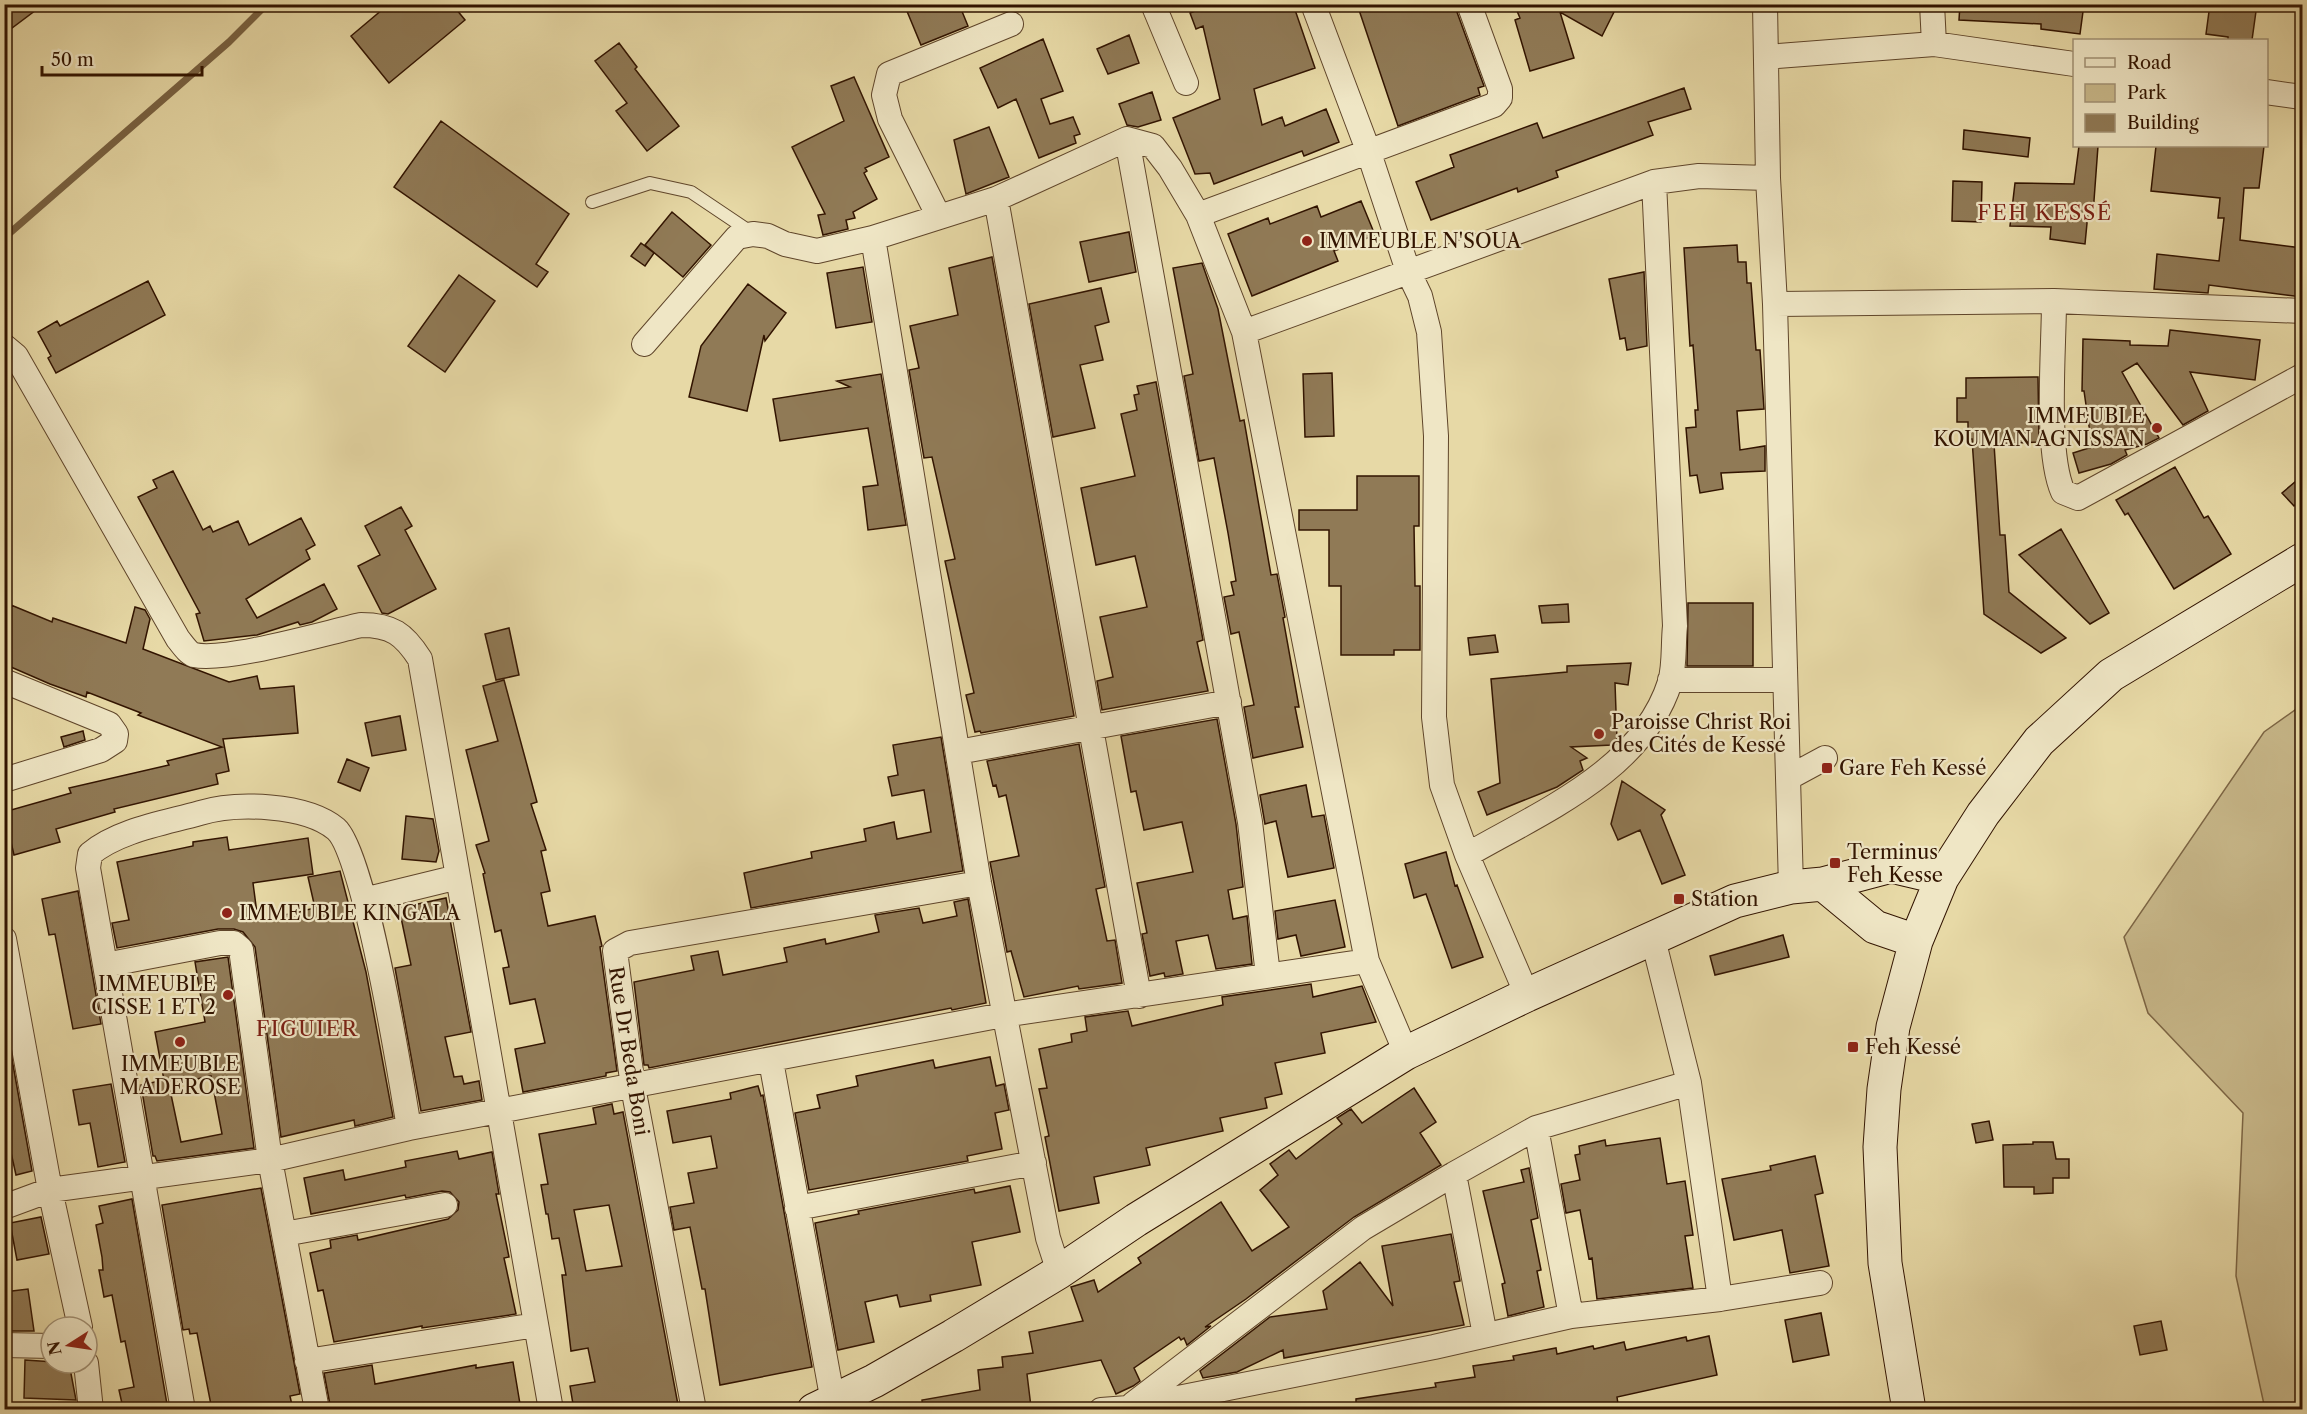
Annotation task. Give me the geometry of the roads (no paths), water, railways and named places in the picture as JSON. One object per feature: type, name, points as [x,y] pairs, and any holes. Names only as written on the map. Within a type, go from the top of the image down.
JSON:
[{"type":"street","points":[[1153,4],[1186,83]]},
{"type":"street","points":[[1313,4],[1368,150],[1408,271],[1420,296],[1429,332],[1436,436],[1434,717],[1442,785],[1467,855],[1527,995]]},
{"type":"street","points":[[1198,215],[1494,105],[1500,98],[1500,89],[1469,4]]},
{"type":"street","points":[[1765,4],[1768,178],[1792,689],[1788,778],[1807,885],[1875,927],[1916,941]]},
{"type":"street","points":[[1932,4],[1934,44]]},
{"type":"street","points":[[939,217],[890,119],[884,96],[888,74],[1011,24]]},
{"type":"street","points":[[1766,57],[1934,44],[2073,64]]},
{"type":"street","points":[[2268,92],[2302,97]]},
{"type":"street","points":[[1127,139],[1250,822],[1268,975]]},
{"type":"street","points":[[644,344],[737,237],[753,234],[818,251],[873,238],[996,199],[1127,139],[1153,146],[1170,168],[1198,215],[1244,332],[1367,960],[1406,1053]]},
{"type":"street","points":[[1244,332],[1654,182],[1700,176],[1768,178]]},
{"type":"street","points":[[1467,855],[1588,785],[1633,744],[1656,710],[1670,681],[1675,626],[1654,182]]},
{"type":"street","points":[[996,199],[1138,996]]},
{"type":"street","points":[[873,238],[979,883],[1048,1238],[1059,1272]]},
{"type":"street","points":[[1775,304],[2054,301],[2302,311]]},
{"type":"street","points":[[2054,301],[2054,444],[2057,477],[2063,492],[2078,498],[2302,376]]},
{"type":"street","points":[[4,346],[16,356],[178,639],[191,654],[208,656],[239,652],[362,625],[381,625],[397,632],[420,659],[551,1410]]},
{"type":"street","points":[[1909,1410],[1885,1263],[1880,1147],[1884,1089],[1893,1027],[1916,941],[1942,878],[1983,814],[2039,741],[2111,675],[2302,560]]},
{"type":"street","points":[[4,681],[109,724],[116,734],[115,741],[101,750],[4,780]]},
{"type":"street","points":[[1670,681],[1792,689]]},
{"type":"street","points":[[958,752],[1229,702]]},
{"type":"street","points":[[1788,778],[1825,758]]},
{"type":"street","points":[[183,1410],[88,868],[90,854],[98,847],[126,836],[218,807],[282,809],[316,817],[338,830],[351,856],[364,900],[409,1128]]},
{"type":"street","points":[[771,1061],[797,1208],[824,1406],[953,1336],[1059,1272],[1136,1220],[1406,1053],[1527,995],[1735,902],[1891,866],[1942,878]]},
{"type":"street","points":[[364,900],[458,877]]},
{"type":"street","name":"Rue Dr Beda Boni","points":[[694,1410],[633,1087],[615,951],[630,943],[979,883]]},
{"type":"street","points":[[4,939],[50,1190],[77,1315]]},
{"type":"street","points":[[1653,939],[1689,1083],[1720,1299]]},
{"type":"street","points":[[105,965],[220,943],[234,943],[241,949],[270,1160],[316,1410]]},
{"type":"street","points":[[4,1207],[50,1190],[270,1160],[409,1128],[500,1113],[1004,1015],[1367,960]]},
{"type":"street","points":[[1128,1408],[1363,1228],[1454,1174],[1536,1128],[1689,1083]]},
{"type":"street","points":[[1536,1128],[1570,1316]]},
{"type":"street","points":[[797,1208],[1034,1163]]},
{"type":"street","points":[[1454,1174],[1485,1335]]},
{"type":"street","points":[[284,1234],[444,1205]]},
{"type":"street","points":[[1101,1410],[1128,1408],[1570,1316],[1720,1299],[1820,1283]]},
{"type":"street","points":[[307,1360],[536,1325]]},
{"type":"street","points":[[4,1345],[39,1346]]},
{"type":"street","points":[[87,1375],[91,1410]]},
{"type":"lane","points":[[592,202],[650,183],[690,192],[753,234]]},
{"type":"waterway","points":[[4,238],[229,42],[267,4]]},
{"type":"place","name":"IMMEUBLE N'SOUA","points":[[1307,241]]},
{"type":"place","name":"IMMEUBLE KOUMAN AGNISSAN","points":[[2157,428]]},
{"type":"place","name":"Paroisse Christ Roi des Cités de Kessé","points":[[1599,734]]},
{"type":"place","name":"Gare Feh Kessé","points":[[1827,768]]},
{"type":"place","name":"Terminus Feh Kesse","points":[[1835,863]]},
{"type":"place","name":"Station","points":[[1679,899]]},
{"type":"place","name":"IMMEUBLE KINGALA","points":[[227,913]]},
{"type":"place","name":"IMMEUBLE CISSE 1 ET 2","points":[[228,995]]},
{"type":"place","name":"IMMEUBLE MADEROSE","points":[[180,1042]]},
{"type":"place","name":"Feh Kessé","points":[[1853,1047]]},
{"type":"district","name":"FEH KESSÉ","points":[[2045,212]]},
{"type":"district","name":"FIGUIER","points":[[307,1028]]}]
